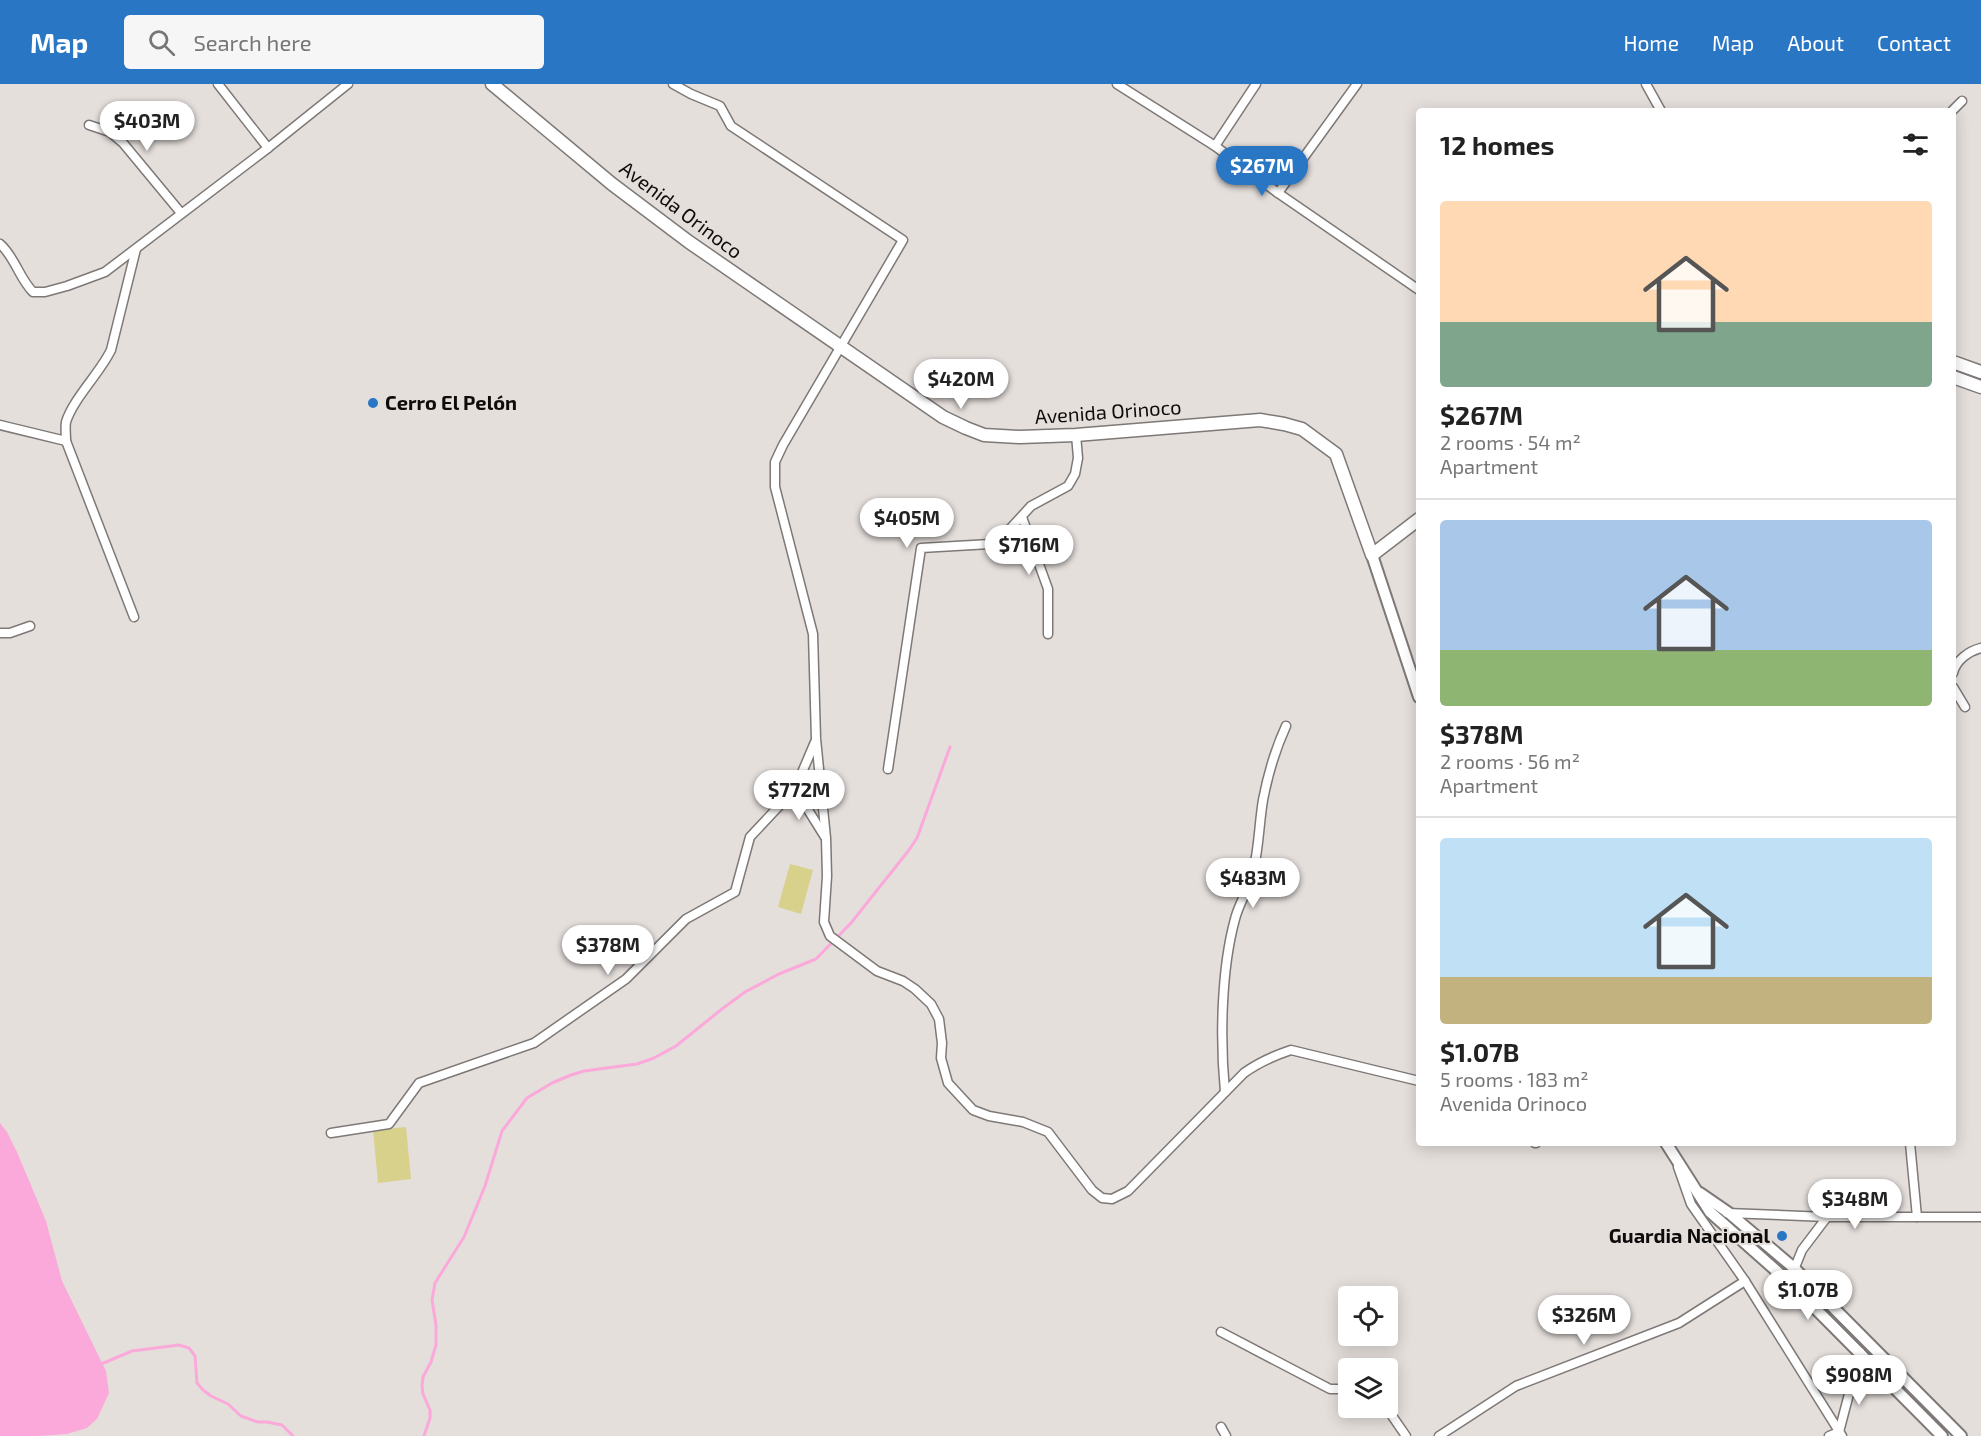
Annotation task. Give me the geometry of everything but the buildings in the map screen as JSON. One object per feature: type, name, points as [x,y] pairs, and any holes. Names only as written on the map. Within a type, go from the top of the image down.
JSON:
[{"type":"main road","name":"Avenida Orinoco","points":[[492,84],[612,184],[689,242],[943,417],[984,435],[1008,436],[1076,435],[1260,420],[1302,429],[1336,454],[1372,555]]},
{"type":"main road","name":"Avenida Orinoco","points":[[502,84],[537,121]]},
{"type":"main road","points":[[1956,363],[1981,372]]},
{"type":"main road","points":[[1956,378],[1981,387]]},
{"type":"main road","points":[[1372,555],[1416,521]]},
{"type":"street","points":[[218,84],[268,148]]},
{"type":"street","points":[[0,244],[5,248],[21,272],[26,285],[33,292],[45,292],[67,286],[105,272],[348,84]]},
{"type":"street","points":[[673,84],[720,106],[731,126],[903,240],[775,462],[775,487],[813,634],[816,739],[826,838],[827,876],[824,922],[830,936],[877,971],[903,981],[915,989],[931,1004],[939,1019],[941,1058],[948,1083],[960,1098],[973,1110],[989,1116],[1023,1122],[1048,1132],[1092,1190],[1102,1198],[1112,1199],[1128,1191],[1244,1073],[1260,1062],[1291,1050],[1416,1080]]},
{"type":"street","points":[[1117,84],[1215,146],[1278,193],[1416,288]]},
{"type":"street","points":[[1215,146],[1256,84]]},
{"type":"street","points":[[1278,193],[1357,84]]},
{"type":"street","points":[[1646,84],[1659,108]]},
{"type":"street","points":[[1955,108],[1962,101]]},
{"type":"street","points":[[89,125],[110,132],[123,143],[182,213]]},
{"type":"street","points":[[135,617],[66,441],[66,422],[105,363],[111,350],[136,248]]},
{"type":"street","points":[[0,425],[66,441]]},
{"type":"street","points":[[888,769],[921,548],[990,544],[999,541],[1031,506],[1068,486],[1075,474],[1078,458],[1076,435]]},
{"type":"street","points":[[1022,517],[1048,589],[1048,634]]},
{"type":"street","name":"Avenida Orinoco","points":[[1372,555],[1416,688]]},
{"type":"street","points":[[0,633],[10,633],[30,626]]},
{"type":"street","points":[[1956,665],[1970,650],[1981,648]]},
{"type":"street","points":[[1956,692],[1965,707]]},
{"type":"street","points":[[1225,1092],[1221,1058],[1227,960],[1235,918],[1253,875],[1260,837],[1263,801],[1274,753],[1286,726]]},
{"type":"street","points":[[331,1133],[388,1124],[419,1083],[534,1043],[626,979],[686,919],[735,892],[750,837],[795,789],[816,739]]},
{"type":"street","points":[[795,789],[826,838]]},
{"type":"street","points":[[1668,1146],[1710,1212],[1788,1281],[1942,1436]]},
{"type":"street","points":[[1910,1146],[1917,1217]]},
{"type":"street","points":[[1676,1161],[1691,1204],[1745,1281],[1840,1434]]},
{"type":"street","points":[[1696,1190],[1729,1213],[1794,1268],[1961,1436]]},
{"type":"street","points":[[1710,1212],[1827,1217],[1981,1217]]},
{"type":"street","points":[[1788,1281],[1802,1250],[1827,1217]]},
{"type":"street","points":[[1439,1436],[1516,1386],[1678,1323],[1745,1281]]},
{"type":"street","points":[[1221,1332],[1330,1389],[1338,1389]]},
{"type":"street","points":[[1840,1434],[1860,1352]]},
{"type":"street","points":[[1394,1418],[1406,1436]]},
{"type":"street","points":[[1221,1427],[1226,1436]]},
{"type":"street","points":[[1829,1436],[1840,1434]]},
{"type":"shaded area","points":[[790,864],[813,870],[801,914],[778,907]]},
{"type":"shaded area","points":[[0,1123],[17,1152],[46,1221],[62,1281],[106,1371],[109,1393],[97,1419],[87,1428],[67,1434],[0,1436]]},
{"type":"shaded area","points":[[406,1127],[411,1179],[378,1183],[373,1130]]},
{"type":"waterway","points":[[424,1436],[430,1410],[422,1386],[423,1377],[436,1345],[432,1300],[435,1283],[464,1237],[485,1186],[502,1131],[527,1098],[571,1075],[584,1071],[637,1064],[654,1058],[676,1046],[745,992],[779,974],[816,959],[851,923],[917,838],[950,747]]},
{"type":"waterway","points":[[99,1365],[132,1351],[179,1345],[189,1348],[195,1356],[197,1383],[203,1390],[228,1404],[241,1416],[258,1422],[282,1425],[293,1436]]},
{"type":"place","name":"Cerro El Pelón","points":[[373,403]]},
{"type":"place","name":"Guardia Nacional","points":[[1782,1236]]}]
